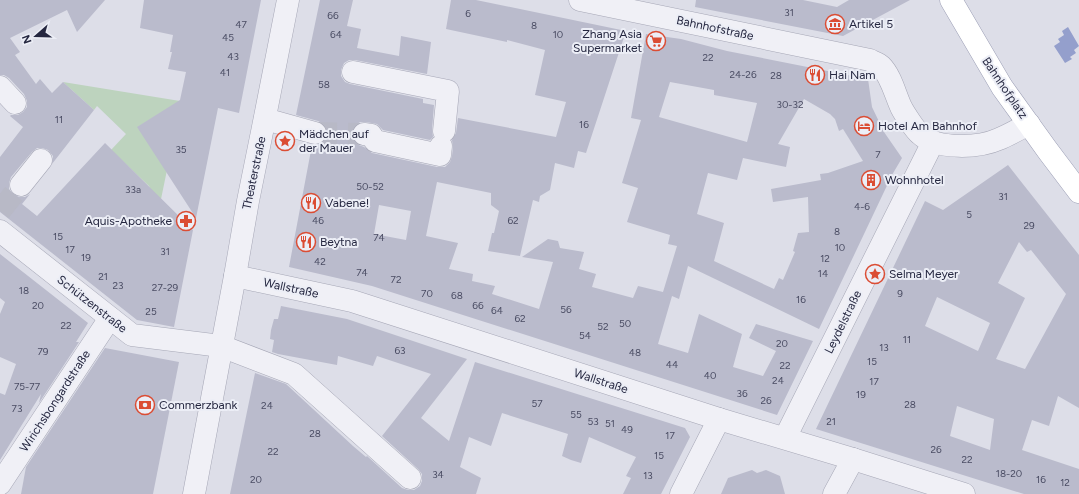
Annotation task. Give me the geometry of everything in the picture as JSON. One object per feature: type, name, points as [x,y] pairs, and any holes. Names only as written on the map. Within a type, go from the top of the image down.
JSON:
[{"type":"main road","name":"Bahnhofplatz","points":[[951,0],[1002,87],[1029,124]]},
{"type":"main road","points":[[1029,124],[1079,192]]},
{"type":"street","name":"Theaterstraße","points":[[194,494],[248,201],[288,0]]},
{"type":"street","name":"Bahnhofstraße","points":[[580,0],[850,56]]},
{"type":"street","name":"Bahnhofplatz","points":[[850,56],[870,60],[881,66],[888,77],[902,109],[916,130],[920,135],[933,142],[963,147],[983,144],[998,140],[1029,124]]},
{"type":"street","points":[[353,72],[448,91],[440,155],[375,141],[371,135],[364,134]]},
{"type":"street","points":[[265,119],[314,133]]},
{"type":"street","name":"Leydelstraße","points":[[785,438],[933,142]]},
{"type":"street","points":[[21,185],[41,160]]},
{"type":"street","name":"Schützenstraße","points":[[0,231],[132,335],[221,346]]},
{"type":"street","name":"Wallstraße","points":[[235,276],[352,301],[719,419],[854,459],[964,494]]},
{"type":"street","name":"Wirichsbongardstraße","points":[[0,484],[110,318]]},
{"type":"street","points":[[221,346],[294,374],[410,478]]},
{"type":"street","points":[[681,494],[719,419]]},
{"type":"street","points":[[834,494],[854,459]]},
{"type":"green space","points":[[63,82],[180,101],[138,127],[167,170],[160,204],[149,186],[111,150],[126,134],[97,106],[94,110]]},
{"type":"water","points":[[1068,27],[1079,46],[1074,50],[1076,53],[1070,57],[1072,59],[1065,63],[1054,46],[1060,42],[1058,39],[1064,35],[1062,31]]},
{"type":"building","points":[[0,0],[105,0],[77,32],[67,10],[10,38],[20,52],[15,55],[36,84],[40,79],[52,93],[63,82],[94,110],[52,164],[53,156],[48,150],[37,148],[32,152],[11,177],[9,189],[13,194],[19,197],[25,197],[30,194],[22,204],[37,216],[105,143],[193,230],[174,327],[137,320],[0,212],[0,157],[23,127],[10,116],[18,115],[23,112],[27,107],[27,101],[24,94],[9,78],[4,75],[0,75]]},
{"type":"building","points":[[144,0],[261,0],[239,113],[218,108],[196,218],[137,127],[180,100],[186,72],[168,69],[172,52],[170,52],[173,35],[140,28]]},
{"type":"building","points":[[320,0],[353,0],[347,26],[361,29],[357,48],[399,56],[401,36],[431,42],[427,74],[349,60],[344,63],[341,70],[341,76],[345,82],[350,84],[423,99],[423,103],[434,105],[432,130],[433,137],[430,140],[383,130],[377,124],[366,122],[360,122],[354,126],[352,138],[356,144],[364,147],[372,153],[437,167],[445,167],[450,162],[453,147],[452,140],[456,133],[458,118],[556,137],[566,102],[535,95],[545,50],[507,40],[507,42],[446,29],[451,0],[476,0],[626,31],[586,153],[578,151],[574,168],[555,163],[550,190],[540,196],[539,202],[533,200],[520,256],[488,251],[499,211],[491,205],[491,193],[437,182],[426,236],[458,243],[449,269],[473,274],[472,281],[495,286],[492,294],[539,309],[553,262],[522,257],[548,239],[558,241],[560,248],[584,252],[579,269],[596,274],[592,287],[633,298],[638,286],[663,292],[677,246],[668,244],[670,235],[627,222],[638,188],[622,183],[641,120],[631,118],[646,34],[681,39],[727,51],[868,79],[872,107],[884,132],[902,158],[892,175],[819,329],[688,266],[679,299],[672,296],[658,344],[688,353],[699,314],[742,334],[733,367],[763,376],[776,351],[749,338],[756,324],[813,341],[777,415],[372,286],[289,267],[312,145],[318,145],[323,142],[327,136],[327,130],[324,124],[296,115]],"holes":[[[670,82],[714,90],[714,95],[757,103],[747,142],[659,117]],[[804,99],[830,114],[835,119],[839,131],[843,129],[863,161],[828,173],[820,174],[821,180],[771,189],[773,202],[808,197],[809,232],[798,233],[793,251],[795,252],[783,280],[779,278],[774,289],[714,261],[724,223],[697,214],[708,173],[737,180],[743,158],[786,167],[790,147],[778,144]],[[379,205],[411,211],[406,240],[374,234]]]},
{"type":"building","points":[[696,0],[803,0],[837,7],[849,0],[910,0],[843,36],[695,7]]},
{"type":"building","points":[[1008,165],[1079,255],[1079,408],[1058,396],[1049,426],[1032,420],[1022,450],[1079,469],[1079,494],[1024,494],[816,429],[925,201],[943,210]],"holes":[[[1019,242],[1027,252],[1031,250],[1066,294],[1025,369],[996,359],[1025,298],[998,283]],[[937,297],[990,323],[978,351],[925,326]],[[957,406],[994,419],[990,450],[950,436]]]},
{"type":"building","points":[[0,254],[88,323],[76,342],[79,342],[39,403],[41,394],[0,460],[0,393],[5,395],[16,364],[0,357],[0,314],[5,302],[0,298]]},
{"type":"building","points":[[281,306],[347,319],[467,359],[421,418],[449,441],[475,362],[685,428],[690,437],[661,494],[623,494],[631,478],[626,476],[636,457],[589,437],[581,463],[571,460],[562,456],[568,434],[502,413],[491,446],[469,437],[460,467],[481,478],[476,494],[230,494],[255,373],[286,384],[353,446],[366,457],[367,456],[402,488],[414,490],[420,486],[422,481],[422,474],[418,469],[382,436],[431,374],[377,356],[373,366],[338,356],[337,365],[272,352],[274,340],[270,339],[271,330],[274,319],[278,319]]},
{"type":"building","points":[[105,348],[179,362],[153,494],[21,494],[26,467]]},
{"type":"building","points":[[752,470],[757,473],[766,470],[780,476],[785,494],[721,494],[728,478]]},
{"type":"tunnel","points":[[315,133],[364,134]]},
{"type":"tunnel","points":[[0,211],[21,185]]},
{"type":"place","name":"Artikel 5","points":[[835,24]]},
{"type":"place","name":"Zhang Asia Supermarket","points":[[656,41]]},
{"type":"place","name":"Hai Nam","points":[[815,75]]},
{"type":"place","name":"Hotel Am Bahnhof","points":[[864,126]]},
{"type":"place","name":"Mädchen auf der Mauer","points":[[285,141]]},
{"type":"place","name":"Wohnhotel","points":[[871,180]]},
{"type":"place","name":"Vabene!","points":[[311,203]]},
{"type":"place","name":"Aquis-Apotheke","points":[[186,221]]},
{"type":"place","name":"Beytna","points":[[306,242]]},
{"type":"place","name":"Selma Meyer","points":[[875,274]]},
{"type":"place","name":"Commerzbank","points":[[145,405]]}]
